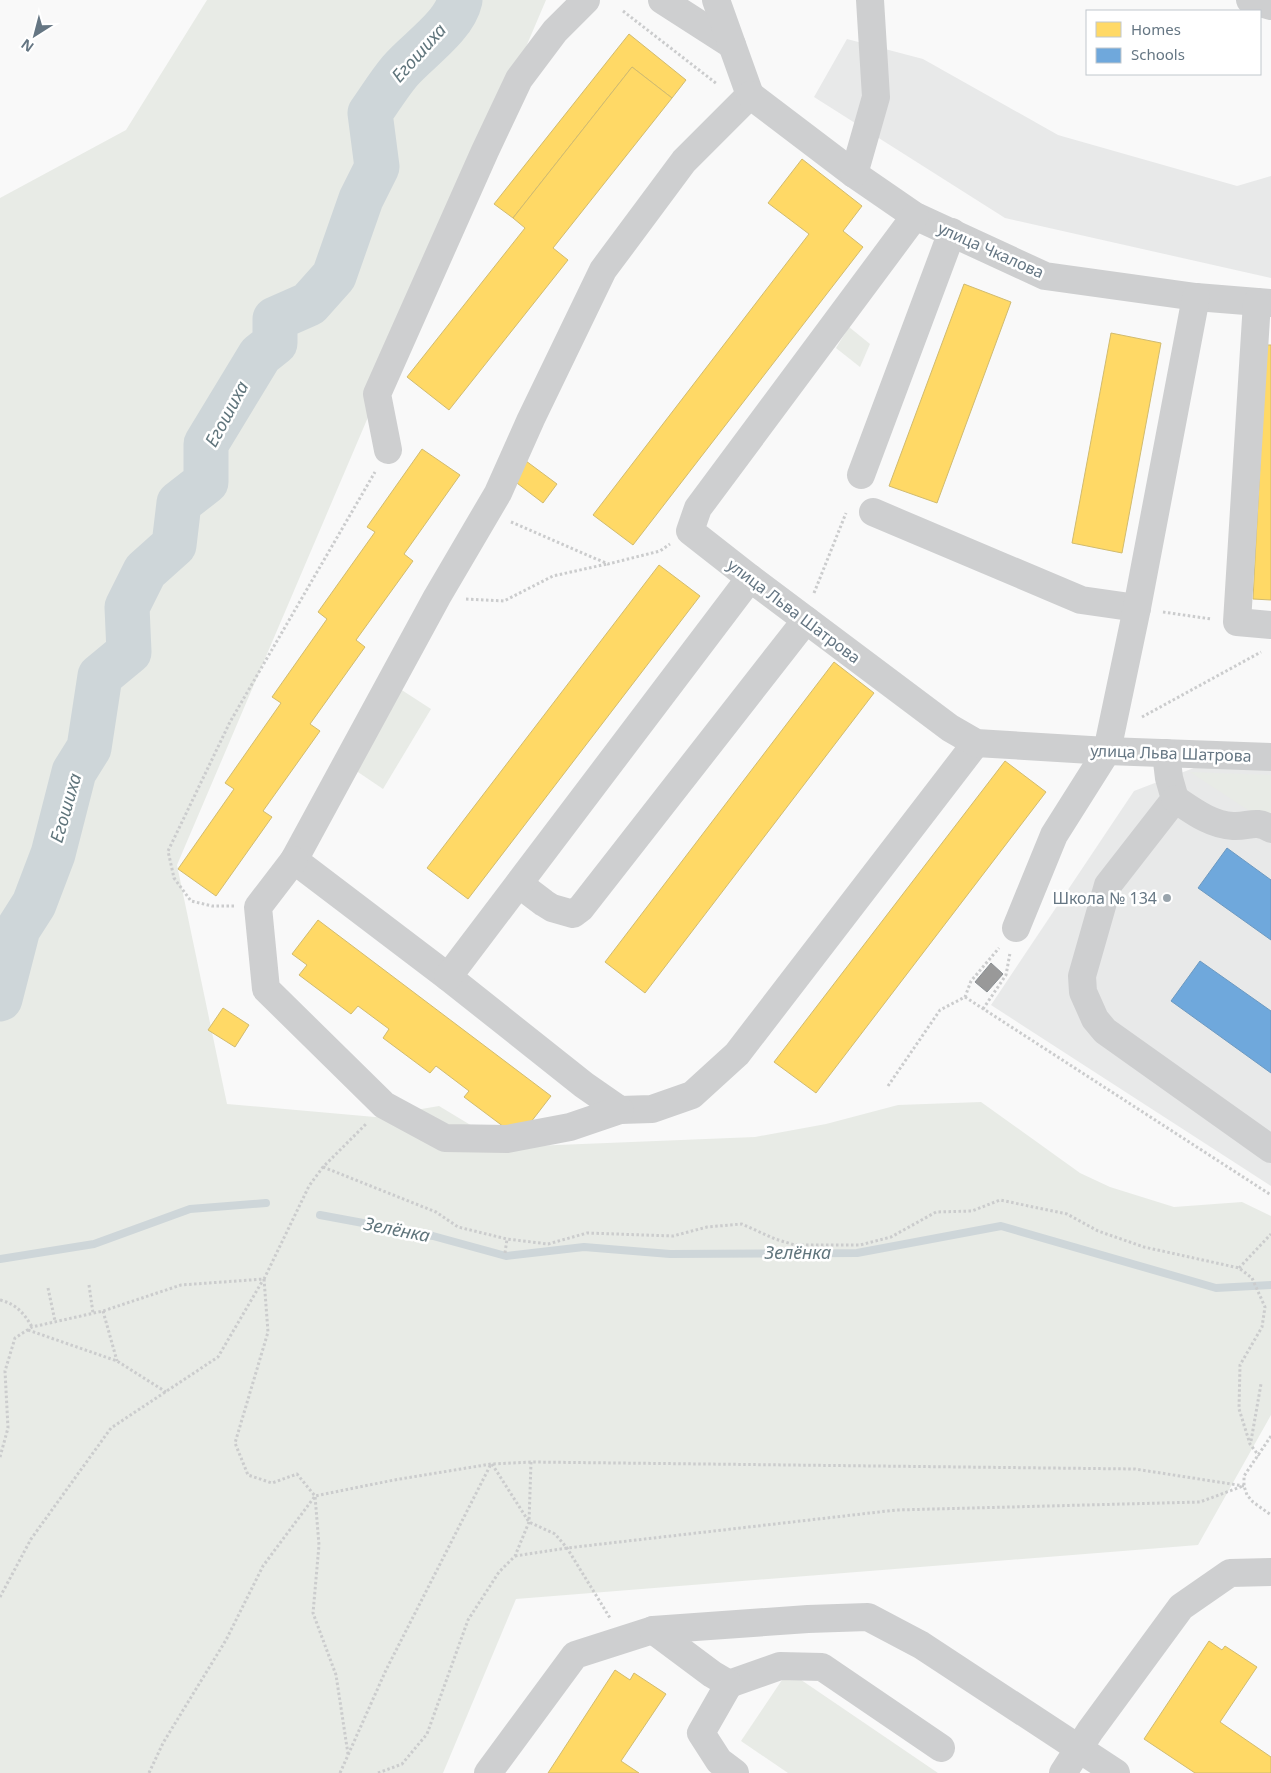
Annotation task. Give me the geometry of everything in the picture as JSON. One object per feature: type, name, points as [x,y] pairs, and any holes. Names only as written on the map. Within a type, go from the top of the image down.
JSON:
[{"type":"street","points":[[388,450],[377,394],[519,79],[555,31],[586,0]]},
{"type":"street","points":[[662,0],[732,46]]},
{"type":"street","points":[[716,0],[750,95],[684,161],[603,270],[531,419],[498,494],[437,597],[294,860],[258,907],[266,989],[384,1104],[445,1138],[507,1139],[570,1127],[620,1110],[652,1109],[692,1095],[737,1054],[976,743]]},
{"type":"street","points":[[854,174],[876,97],[870,0]]},
{"type":"street","points":[[1250,0],[1271,6]]},
{"type":"street","name":"улица Чкалова","points":[[750,95],[854,174],[915,216],[1045,276],[1196,297],[1264,302]]},
{"type":"street","points":[[690,530],[698,508],[915,216]]},
{"type":"street","points":[[861,475],[952,232]]},
{"type":"street","points":[[1016,928],[1054,835],[1109,743],[1137,608],[1196,297]]},
{"type":"street","points":[[1264,302],[1237,622],[1271,625]]},
{"type":"street","points":[[873,512],[1081,600],[1137,608]]},
{"type":"street","name":"улица Льва Шатрова","points":[[690,530],[750,578],[950,728],[976,743],[1109,743],[1166,753],[1271,757]]},
{"type":"street","points":[[448,977],[750,578]]},
{"type":"street","points":[[518,884],[552,908],[573,914],[581,908],[804,619]]},
{"type":"street","points":[[1166,753],[1169,778],[1175,800],[1204,819],[1232,826],[1262,823],[1271,829]]},
{"type":"street","points":[[1175,800],[1108,885],[1082,976],[1084,992],[1094,1019],[1106,1031],[1271,1149]]},
{"type":"street","points":[[294,860],[448,977],[584,1085],[620,1110]]},
{"type":"street","points":[[1063,1773],[1078,1749],[1180,1607],[1230,1573],[1271,1572]]},
{"type":"street","points":[[488,1773],[575,1655],[654,1630],[831,1617],[868,1617],[921,1645],[1116,1773]]},
{"type":"street","points":[[654,1630],[712,1674],[729,1684]]},
{"type":"street","points":[[735,1773],[719,1761],[701,1733],[729,1684],[780,1666],[822,1667],[941,1748]]},
{"type":"path","points":[[624,10],[704,73]]},
{"type":"path","points":[[258,907],[212,906],[191,901],[174,878],[168,851],[230,722],[388,450]]},
{"type":"path","points":[[804,619],[861,475]]},
{"type":"path","points":[[437,597],[504,601],[553,576],[660,551],[690,530]]},
{"type":"path","points":[[538,534],[608,564]]},
{"type":"path","points":[[1137,608],[1237,622]]},
{"type":"path","points":[[1109,743],[1262,651]]},
{"type":"path","points":[[888,1086],[940,1010],[965,998],[970,981],[1016,928]]},
{"type":"path","points":[[983,1009],[1006,975],[1016,928]]},
{"type":"path","points":[[965,998],[1271,1195]]},
{"type":"path","points":[[0,1597],[30,1539],[111,1428],[218,1357],[264,1279],[310,1186],[323,1167],[368,1122]]},
{"type":"path","points":[[323,1167],[436,1212],[458,1227],[507,1239],[548,1244],[587,1233],[673,1236],[706,1227],[742,1224],[794,1245],[860,1246],[891,1237],[936,1212],[972,1211],[1000,1200],[1067,1214],[1098,1231],[1144,1247],[1239,1268],[1252,1278],[1265,1307],[1262,1327],[1240,1365],[1239,1408],[1250,1444],[1259,1456]]},
{"type":"path","points":[[1239,1268],[1271,1234]]},
{"type":"path","points":[[506,1253],[507,1239]]},
{"type":"path","points":[[0,1457],[8,1428],[5,1371],[15,1338],[32,1327],[94,1314],[181,1285],[264,1279]]},
{"type":"path","points":[[264,1279],[268,1332],[235,1443],[248,1475],[272,1482],[297,1474],[315,1496],[320,1545],[313,1613],[336,1676],[348,1754]]},
{"type":"path","points":[[90,1285],[94,1314]]},
{"type":"path","points":[[48,1288],[55,1321]]},
{"type":"path","points":[[0,1300],[23,1312],[32,1327]]},
{"type":"path","points":[[103,1311],[116,1361]]},
{"type":"path","points":[[28,1330],[116,1361],[166,1392]]},
{"type":"path","points":[[1250,1444],[1261,1384]]},
{"type":"path","points":[[1271,1436],[1244,1476],[1244,1486],[1247,1495],[1253,1502],[1271,1514]]},
{"type":"path","points":[[149,1773],[163,1743],[226,1640],[263,1566],[315,1496],[394,1480],[491,1464],[531,1462],[1135,1469],[1244,1486]]},
{"type":"path","points":[[378,1773],[402,1764],[427,1734],[468,1620],[499,1572],[516,1556],[529,1522],[531,1462]]},
{"type":"path","points":[[491,1464],[529,1522],[555,1534],[567,1548],[624,1640]]},
{"type":"path","points":[[340,1773],[386,1670],[491,1464]]},
{"type":"path","points":[[516,1556],[567,1548],[896,1510],[1200,1502],[1244,1486]]},
{"type":"shaded area","points":[[207,0],[546,0],[177,865],[227,1104],[375,1117],[439,1106],[507,1147],[755,1137],[826,1124],[898,1105],[981,1102],[1080,1173],[1110,1187],[1174,1207],[1242,1202],[1271,1216],[1271,1415],[1198,1545],[516,1599],[443,1773],[0,1773],[0,198],[126,130]]},
{"type":"shaded area","points":[[847,39],[923,59],[1058,135],[1237,186],[1271,176],[1271,278],[1005,218],[814,97]]},
{"type":"shaded area","points":[[849,327],[870,344],[860,367],[836,348]]},
{"type":"shaded area","points":[[397,687],[431,709],[383,789],[352,768]]},
{"type":"shaded area","name":"Школа № 134","points":[[1199,766],[1271,769],[1271,1186],[991,1005],[1134,791]]},
{"type":"shaded area","points":[[1190,772],[1271,775],[1271,825]]},
{"type":"shaded area","points":[[788,1671],[938,1773],[788,1773],[741,1741]]},
{"type":"building: Homes","points":[[629,34],[686,80],[672,98],[632,67],[513,218],[494,204]]},
{"type":"building: Homes","points":[[632,67],[672,98],[553,248],[568,260],[449,410],[407,377],[525,228],[513,218]]},
{"type":"building: Homes","points":[[802,159],[862,206],[843,231],[863,247],[633,545],[593,515],[809,234],[768,203]]},
{"type":"building: Homes","points":[[964,284],[1011,302],[937,503],[889,486]]},
{"type":"building: Homes","points":[[1111,333],[1161,343],[1122,553],[1072,543]]},
{"type":"building: Homes","points":[[1266,345],[1271,345],[1271,600],[1253,599]]},
{"type":"building: Homes","points":[[422,449],[460,475],[404,554],[413,561],[356,640],[365,647],[310,724],[320,731],[263,811],[272,817],[216,896],[178,869],[234,789],[225,783],[281,703],[272,697],[327,619],[318,612],[375,532],[367,527]]},
{"type":"building: Homes","points":[[526,461],[557,484],[543,503],[513,480]]},
{"type":"building: Homes","points":[[659,565],[700,596],[468,899],[427,868]]},
{"type":"building: Homes","points":[[834,662],[874,693],[645,993],[605,962]]},
{"type":"building: Homes","points":[[1005,761],[1046,792],[816,1093],[774,1062]]},
{"type":"building: Homes","points":[[318,920],[551,1096],[524,1131],[512,1133],[464,1097],[469,1091],[436,1066],[430,1073],[383,1038],[389,1029],[358,1006],[351,1014],[299,975],[307,965],[292,954]]},
{"type":"building: Homes","points":[[223,1008],[249,1025],[235,1047],[208,1030]]},
{"type":"building: Homes","points":[[1209,1641],[1222,1650],[1225,1646],[1257,1667],[1220,1722],[1271,1757],[1271,1773],[1195,1773],[1144,1739]]},
{"type":"building: Homes","points":[[615,1670],[630,1680],[634,1673],[666,1694],[621,1761],[639,1773],[548,1773]]},
{"type":"building: Schools","points":[[1227,848],[1271,880],[1271,940],[1198,888]]},
{"type":"building: Schools","points":[[1200,961],[1271,1011],[1271,1073],[1171,1001]]},
{"type":"building: Industry","points":[[991,963],[1003,974],[987,992],[975,982]]},
{"type":"waterway","name":"Егошиха","points":[[0,999],[18,929],[34,904],[53,854],[74,772],[89,748],[100,676],[129,652],[127,607],[145,571],[174,545],[179,503],[206,482],[206,444],[260,355],[275,343],[275,319],[309,304],[334,276],[361,199],[377,167],[370,113],[400,71],[443,29],[456,10],[460,0]]},
{"type":"waterway","name":"Зелёнка","points":[[0,1259],[94,1244],[190,1209],[266,1203]]},
{"type":"waterway","name":"Зелёнка","points":[[320,1215],[433,1236],[506,1256],[584,1247],[670,1254],[857,1253],[1001,1226],[1216,1288],[1271,1285]]},
{"type":"place","name":"Школа № 134","points":[[1167,898]]}]
